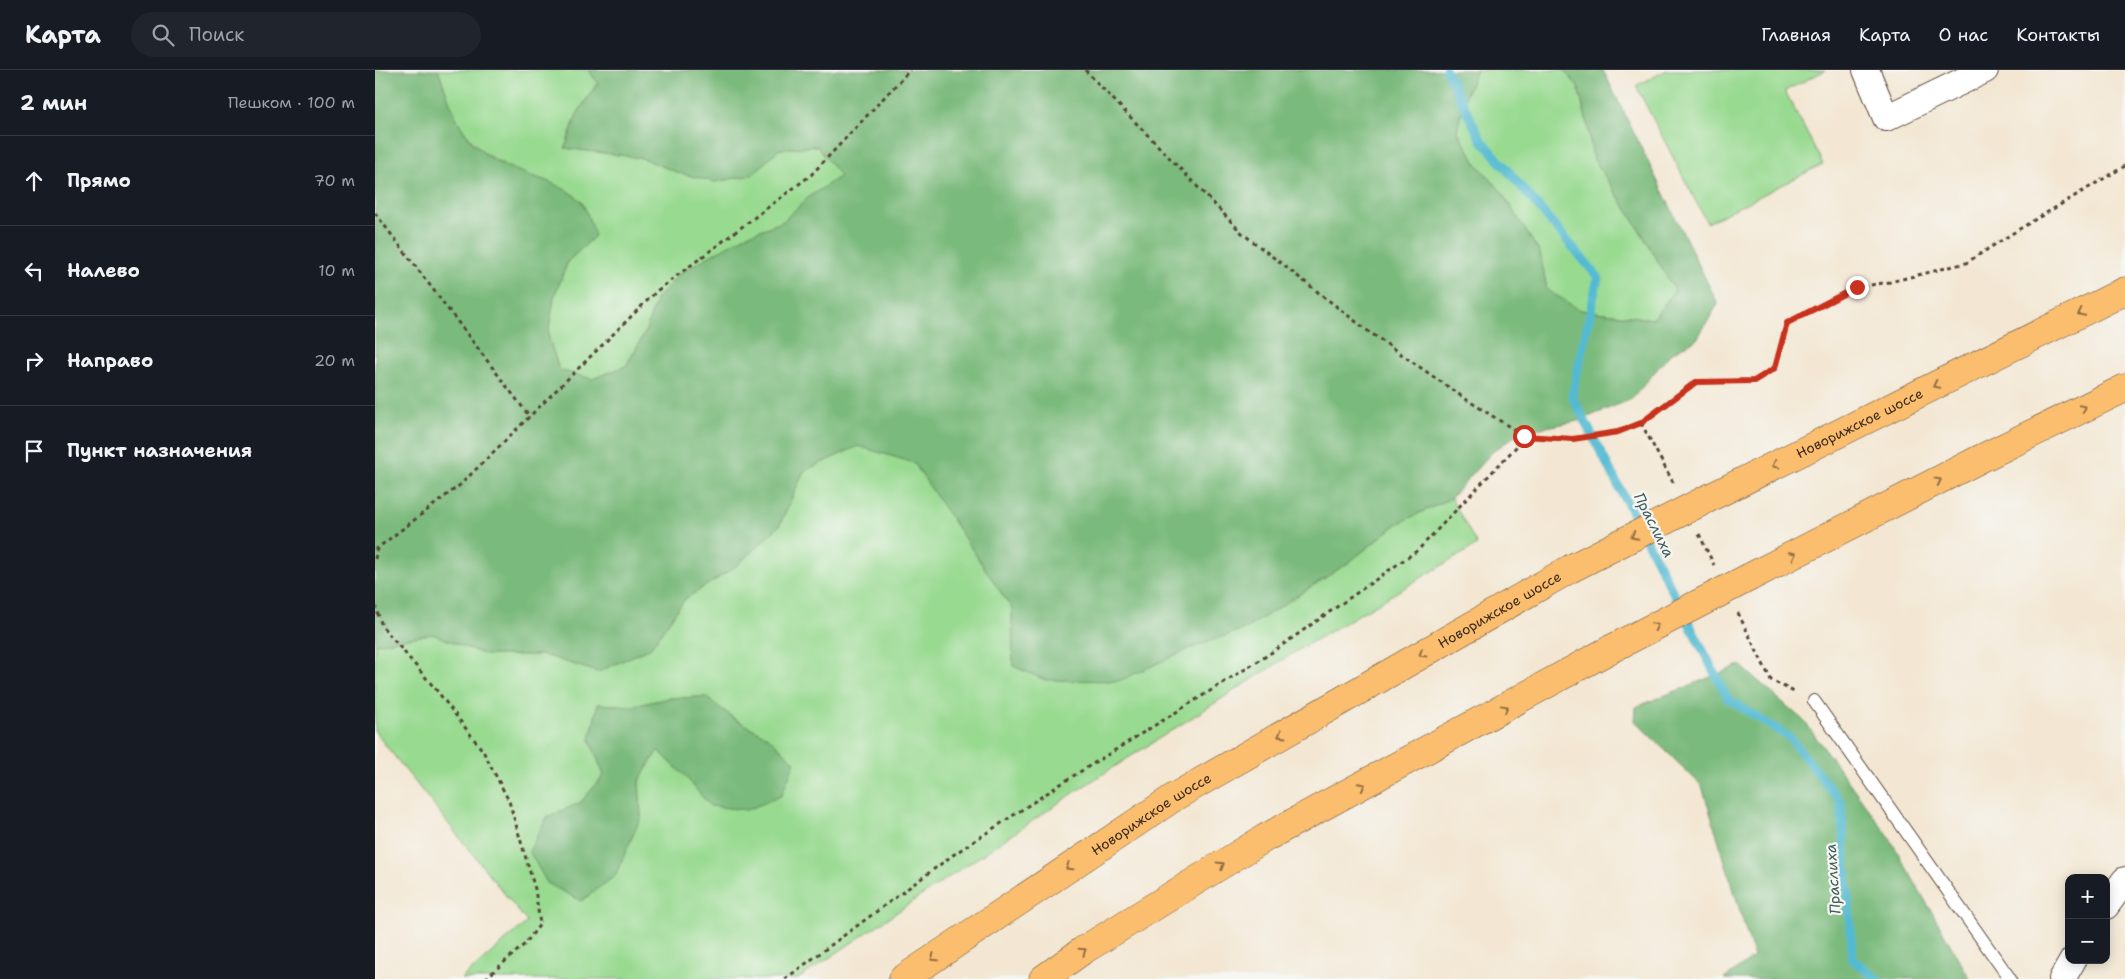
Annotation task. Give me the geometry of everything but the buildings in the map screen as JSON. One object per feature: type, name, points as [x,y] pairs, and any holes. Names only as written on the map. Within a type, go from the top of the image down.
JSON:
[{"type":"highway","name":"Новорижское шоссе","points":[[903,979],[1176,796],[1571,569],[1709,498],[2125,291]]},
{"type":"highway","points":[[1043,979],[1082,951],[1265,838],[1611,648],[1981,459],[2125,388]]},
{"type":"street","points":[[1866,70],[1885,118],[1985,70]]},
{"type":"street","points":[[2110,901],[2125,880]]},
{"type":"street","points":[[2062,979],[2071,964]]},
{"type":"lane","points":[[1814,701],[2010,979]]},
{"type":"path","points":[[375,559],[376,549],[460,486],[658,290],[811,174],[910,70]]},
{"type":"path","points":[[1085,70],[1242,233],[1368,331],[1464,398],[1524,436],[1573,439],[1618,432],[1641,423],[1696,382],[1754,381],[1775,368],[1787,323],[1857,287],[1890,282],[1966,262],[2125,166]]},
{"type":"path","points":[[375,213],[530,417]]},
{"type":"path","points":[[785,979],[953,855],[1071,778],[1268,655],[1418,550],[1516,447],[1524,436]]},
{"type":"path","points":[[375,605],[382,626],[438,692],[483,751],[509,800],[535,889],[540,924],[525,944],[485,979]]},
{"type":"green space","points":[[375,70],[438,70],[455,115],[467,136],[475,145],[495,161],[558,186],[580,200],[587,212],[595,236],[568,261],[554,297],[548,335],[559,370],[592,379],[626,366],[645,333],[657,298],[681,272],[747,235],[782,222],[809,197],[840,176],[817,146],[779,149],[752,175],[715,182],[679,173],[642,158],[565,148],[577,114],[598,83],[588,70],[1477,70],[1466,94],[1457,130],[1476,163],[1500,190],[1540,253],[1547,290],[1580,310],[1653,319],[1675,290],[1633,219],[1593,158],[1587,122],[1578,87],[1564,70],[1603,70],[1718,304],[1697,339],[1670,354],[1632,399],[1578,421],[1520,432],[1491,453],[1451,498],[1397,524],[1348,563],[1247,628],[1191,648],[1119,681],[1045,680],[1013,666],[1012,609],[914,463],[858,446],[804,471],[779,526],[735,567],[685,599],[650,648],[598,672],[544,655],[486,655],[432,634],[375,644]]},
{"type":"green space","points":[[438,70],[588,70],[598,82],[577,114],[565,148],[642,158],[679,173],[752,175],[779,149],[817,146],[841,176],[809,197],[782,222],[747,235],[657,298],[645,333],[626,366],[592,379],[559,370],[548,335],[554,297],[568,261],[595,236],[550,182],[515,171],[484,153],[458,125]]},
{"type":"green space","points":[[1477,70],[1564,70],[1578,87],[1587,122],[1593,158],[1633,219],[1675,290],[1653,319],[1580,310],[1547,290],[1540,253],[1500,190],[1476,163],[1457,130],[1466,94]]},
{"type":"green space","points":[[1667,70],[1826,70],[1785,91],[1823,164],[1707,223],[1636,86]]},
{"type":"green space","points":[[858,446],[914,462],[1012,609],[1013,666],[1191,648],[1247,628],[1348,563],[1397,524],[1451,498],[1477,545],[1300,649],[1081,788],[798,979],[461,979],[527,922],[375,732],[375,644],[432,634],[486,655],[544,655],[598,672],[650,648],[685,599],[735,567],[779,526],[804,471]],"holes":[[[706,697],[735,719],[685,776],[658,750],[639,781],[641,817],[547,817],[580,803],[604,775],[590,740],[598,704],[634,706],[669,698]]]},
{"type":"green space","points":[[1740,665],[1804,721],[1889,837],[1970,979],[1724,979],[1754,957],[1702,786],[1635,721],[1636,707]]},
{"type":"green space","points":[[706,697],[735,719],[768,737],[795,762],[781,796],[747,810],[710,806],[685,776],[658,750],[639,781],[641,817],[615,876],[581,901],[547,883],[529,851],[547,817],[580,803],[604,775],[590,740],[598,704],[634,706],[669,698]]},
{"type":"waterway","name":"Праслиха","points":[[1446,70],[1480,138],[1598,277],[1572,396],[1728,699],[1789,737],[1841,802],[1853,960],[1877,979]]},
{"type":"route","points":[[1524,436],[1573,439],[1618,432],[1641,423],[1696,382],[1754,381],[1775,368],[1787,323],[1857,287]]}]
